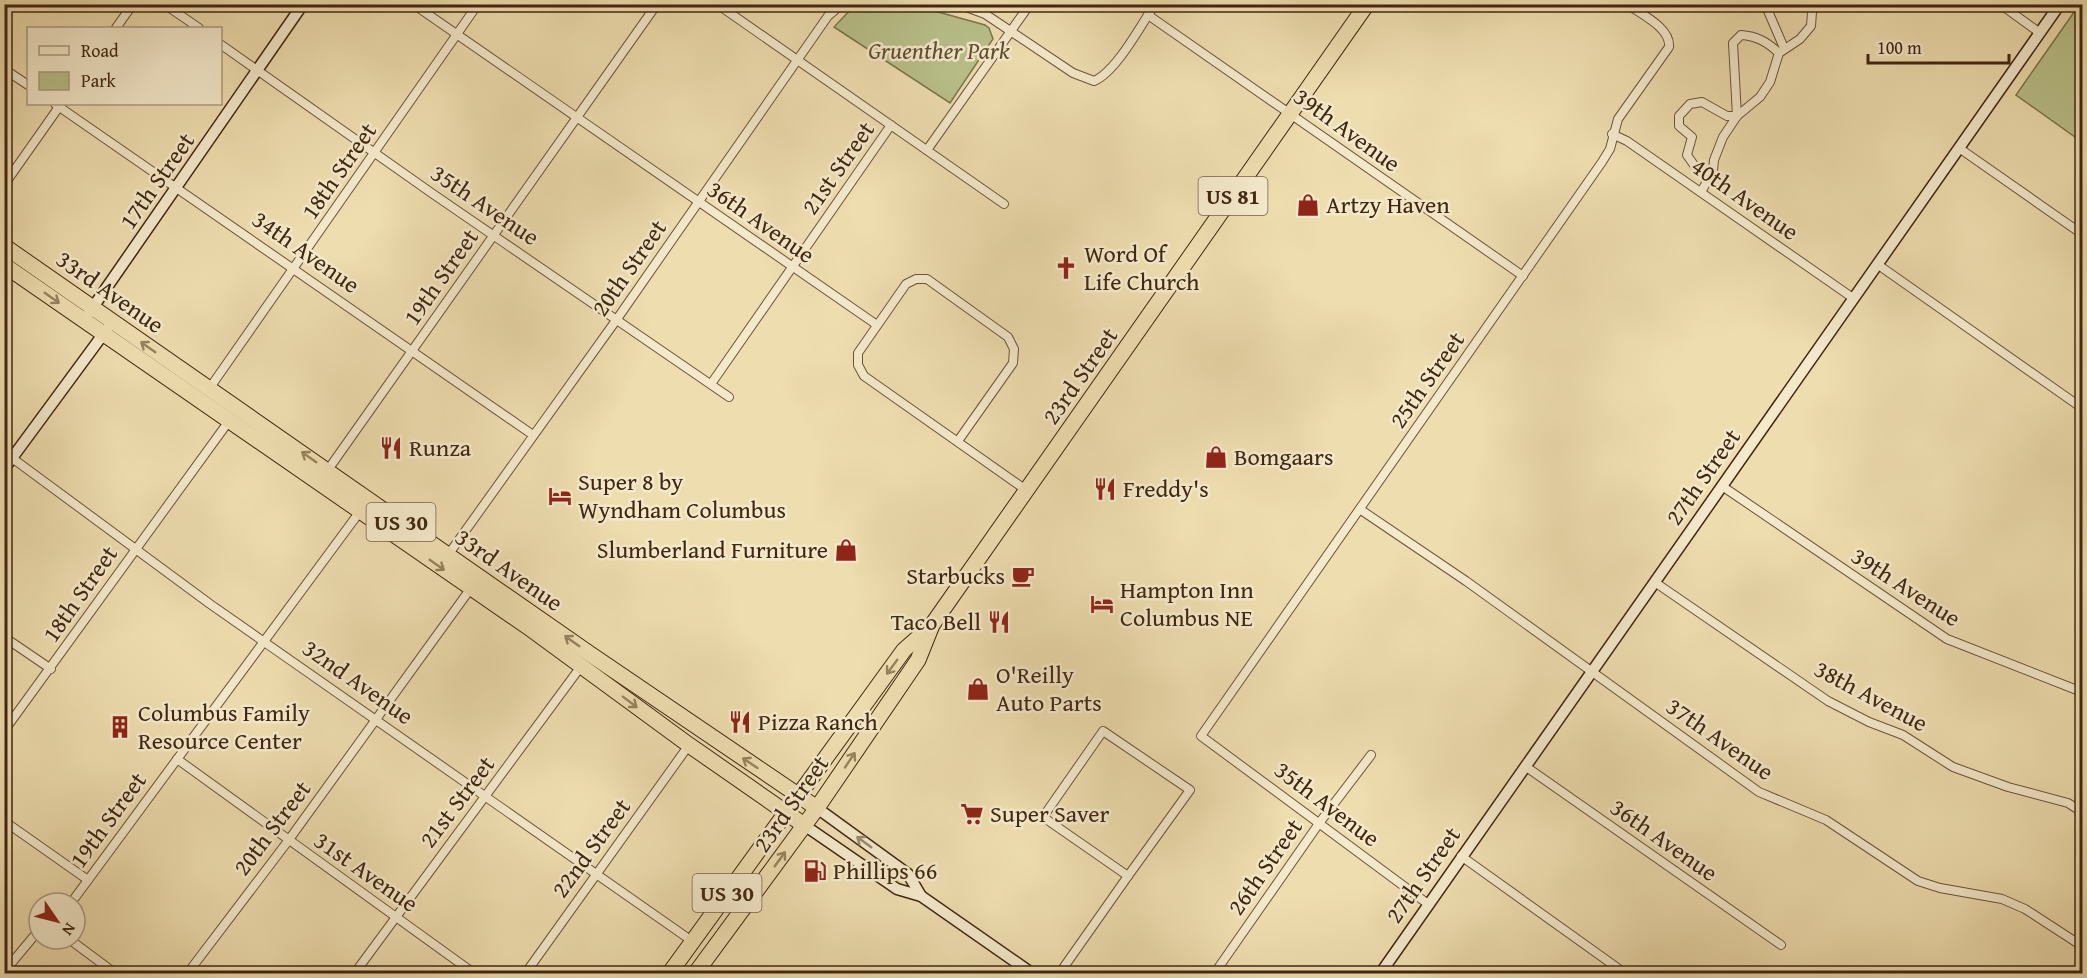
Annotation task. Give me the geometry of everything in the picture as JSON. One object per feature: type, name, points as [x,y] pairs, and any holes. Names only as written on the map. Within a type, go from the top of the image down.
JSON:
[{"type":"highway","name":"23rd Street","points":[[695,974],[817,808],[918,660],[932,625],[1367,4]]},
{"type":"highway","name":"33rd Avenue","points":[[4,246],[88,314]]},
{"type":"highway","name":"33rd Avenue","points":[[4,265],[209,389],[471,588],[817,808]]},
{"type":"highway","name":"33rd Avenue","points":[[108,327],[228,421],[323,477]]},
{"type":"highway","name":"33rd Avenue","points":[[364,505],[448,555],[586,660],[689,745],[804,825]]},
{"type":"highway","name":"23rd Street","points":[[669,974],[904,650],[932,625]]},
{"type":"street","points":[[117,27],[133,4]]},
{"type":"street","points":[[164,4],[197,27]]},
{"type":"street","name":"17th Street","points":[[88,314],[178,188],[303,4]]},
{"type":"street","name":"36th Avenue","points":[[413,4],[877,325]]},
{"type":"street","name":"18th Street","points":[[209,389],[478,4]]},
{"type":"street","name":"19th Street","points":[[323,477],[657,4]]},
{"type":"street","points":[[717,4],[891,125]]},
{"type":"street","name":"20th Street","points":[[448,555],[617,320],[828,16],[842,4]]},
{"type":"street","points":[[958,4],[984,14],[1012,30],[1056,61],[1094,81],[1103,77],[1155,4]]},
{"type":"street","points":[[1004,204],[927,150],[1030,4]]},
{"type":"street","name":"25th Street","points":[[1201,736],[1602,162],[1610,148],[1618,119],[1669,47],[1670,40],[1665,32],[1627,4]]},
{"type":"street","points":[[1701,192],[1710,177],[1718,147],[1737,116],[1760,98],[1770,82],[1781,50],[1765,4]]},
{"type":"street","points":[[1781,50],[1800,39],[1811,26],[1812,12],[1817,4]]},
{"type":"street","points":[[2000,4],[2040,33]]},
{"type":"street","name":"27th Street","points":[[1380,974],[2060,4]]},
{"type":"street","name":"39th Avenue","points":[[1149,15],[1523,276]]},
{"type":"street","points":[[1737,116],[1733,43],[1741,35],[1753,36],[1781,50]]},
{"type":"street","name":"35th Avenue","points":[[222,45],[729,397]]},
{"type":"street","points":[[4,69],[27,84]]},
{"type":"street","points":[[1710,177],[1694,165],[1687,155],[1692,137],[1679,126],[1679,116],[1690,104],[1702,102],[1727,116],[1737,116]]},
{"type":"street","points":[[4,185],[58,105]]},
{"type":"street","name":"34th Avenue","points":[[58,105],[533,435]]},
{"type":"street","name":"21st Street","points":[[711,384],[891,125],[927,150]]},
{"type":"street","name":"40th Avenue","points":[[1612,134],[1627,141],[1853,298]]},
{"type":"street","points":[[1959,148],[2082,234]]},
{"type":"street","points":[[1877,264],[2082,408]]},
{"type":"street","points":[[958,441],[1013,363],[1014,349],[1008,337],[927,279],[916,279],[906,284],[858,353],[858,365],[864,376],[1026,490]]},
{"type":"street","points":[[4,469],[8,455],[108,327]]},
{"type":"street","name":"18th Street","points":[[4,731],[228,421]]},
{"type":"street","name":"32nd Avenue","points":[[8,455],[266,642],[692,941]]},
{"type":"street","name":"39th Avenue","points":[[1722,486],[1947,639],[2082,692]]},
{"type":"street","name":"19th Street","points":[[80,891],[266,642],[364,505]]},
{"type":"street","name":"37th Avenue","points":[[1361,510],[1466,581],[1759,792],[1826,820],[1918,881],[1940,888],[2002,898],[2025,909],[2082,946]]},
{"type":"street","name":"38th Avenue","points":[[1656,583],[1828,701],[1869,722],[1902,735],[1953,767],[2008,787],[2068,803],[2082,812]]},
{"type":"street","name":"20th Street","points":[[187,974],[288,841],[471,588]]},
{"type":"street","points":[[4,637],[51,669]]},
{"type":"street","name":"21st Street","points":[[354,974],[586,660]]},
{"type":"street","points":[[1059,974],[1190,789],[1103,731],[1043,817],[1128,876]]},
{"type":"street","name":"35th Avenue","points":[[1201,736],[1428,904]]},
{"type":"street","name":"22nd Street","points":[[525,974],[689,745]]},
{"type":"street","name":"26th Street","points":[[1215,974],[1320,822],[1371,755]]},
{"type":"street","name":"31st Avenue","points":[[177,759],[475,974]]},
{"type":"street","name":"36th Avenue","points":[[1525,766],[1781,945]]},
{"type":"street","name":"33rd Avenue","points":[[817,808],[908,874],[921,896]]},
{"type":"street","points":[[4,821],[88,880]]},
{"type":"street","name":"33rd Avenue","points":[[804,825],[897,889],[921,896],[1033,974]]},
{"type":"street","points":[[1461,856],[1626,974]]},
{"type":"street","points":[[4,972],[27,944]]},
{"type":"street","points":[[85,951],[116,974]]},
{"type":"green space","name":"Gruenther Park","points":[[855,5],[913,5],[985,25],[989,28],[993,39],[950,103],[834,27]]},
{"type":"green space","points":[[2079,5],[2082,5],[2082,142],[2016,95]]},
{"type":"place","name":"Artzy Haven","points":[[1308,205]]},
{"type":"place","name":"Word Of Life Church","points":[[1066,268]]},
{"type":"place","name":"Runza","points":[[391,448]]},
{"type":"place","name":"Bomgaars","points":[[1216,457]]},
{"type":"place","name":"Freddy's","points":[[1105,489]]},
{"type":"place","name":"Super 8 by Wyndham Columbus","points":[[560,496]]},
{"type":"place","name":"Slumberland Furniture","points":[[846,550]]},
{"type":"place","name":"Starbucks","points":[[1023,576]]},
{"type":"place","name":"Hampton Inn Columbus NE","points":[[1102,604]]},
{"type":"place","name":"Taco Bell","points":[[999,622]]},
{"type":"place","name":"O'Reilly Auto Parts","points":[[978,689]]},
{"type":"place","name":"Pizza Ranch","points":[[740,722]]},
{"type":"place","name":"Columbus Family Resource Center","points":[[120,727]]},
{"type":"place","name":"Super Saver","points":[[972,814]]},
{"type":"place","name":"Phillips 66","points":[[815,871]]}]
